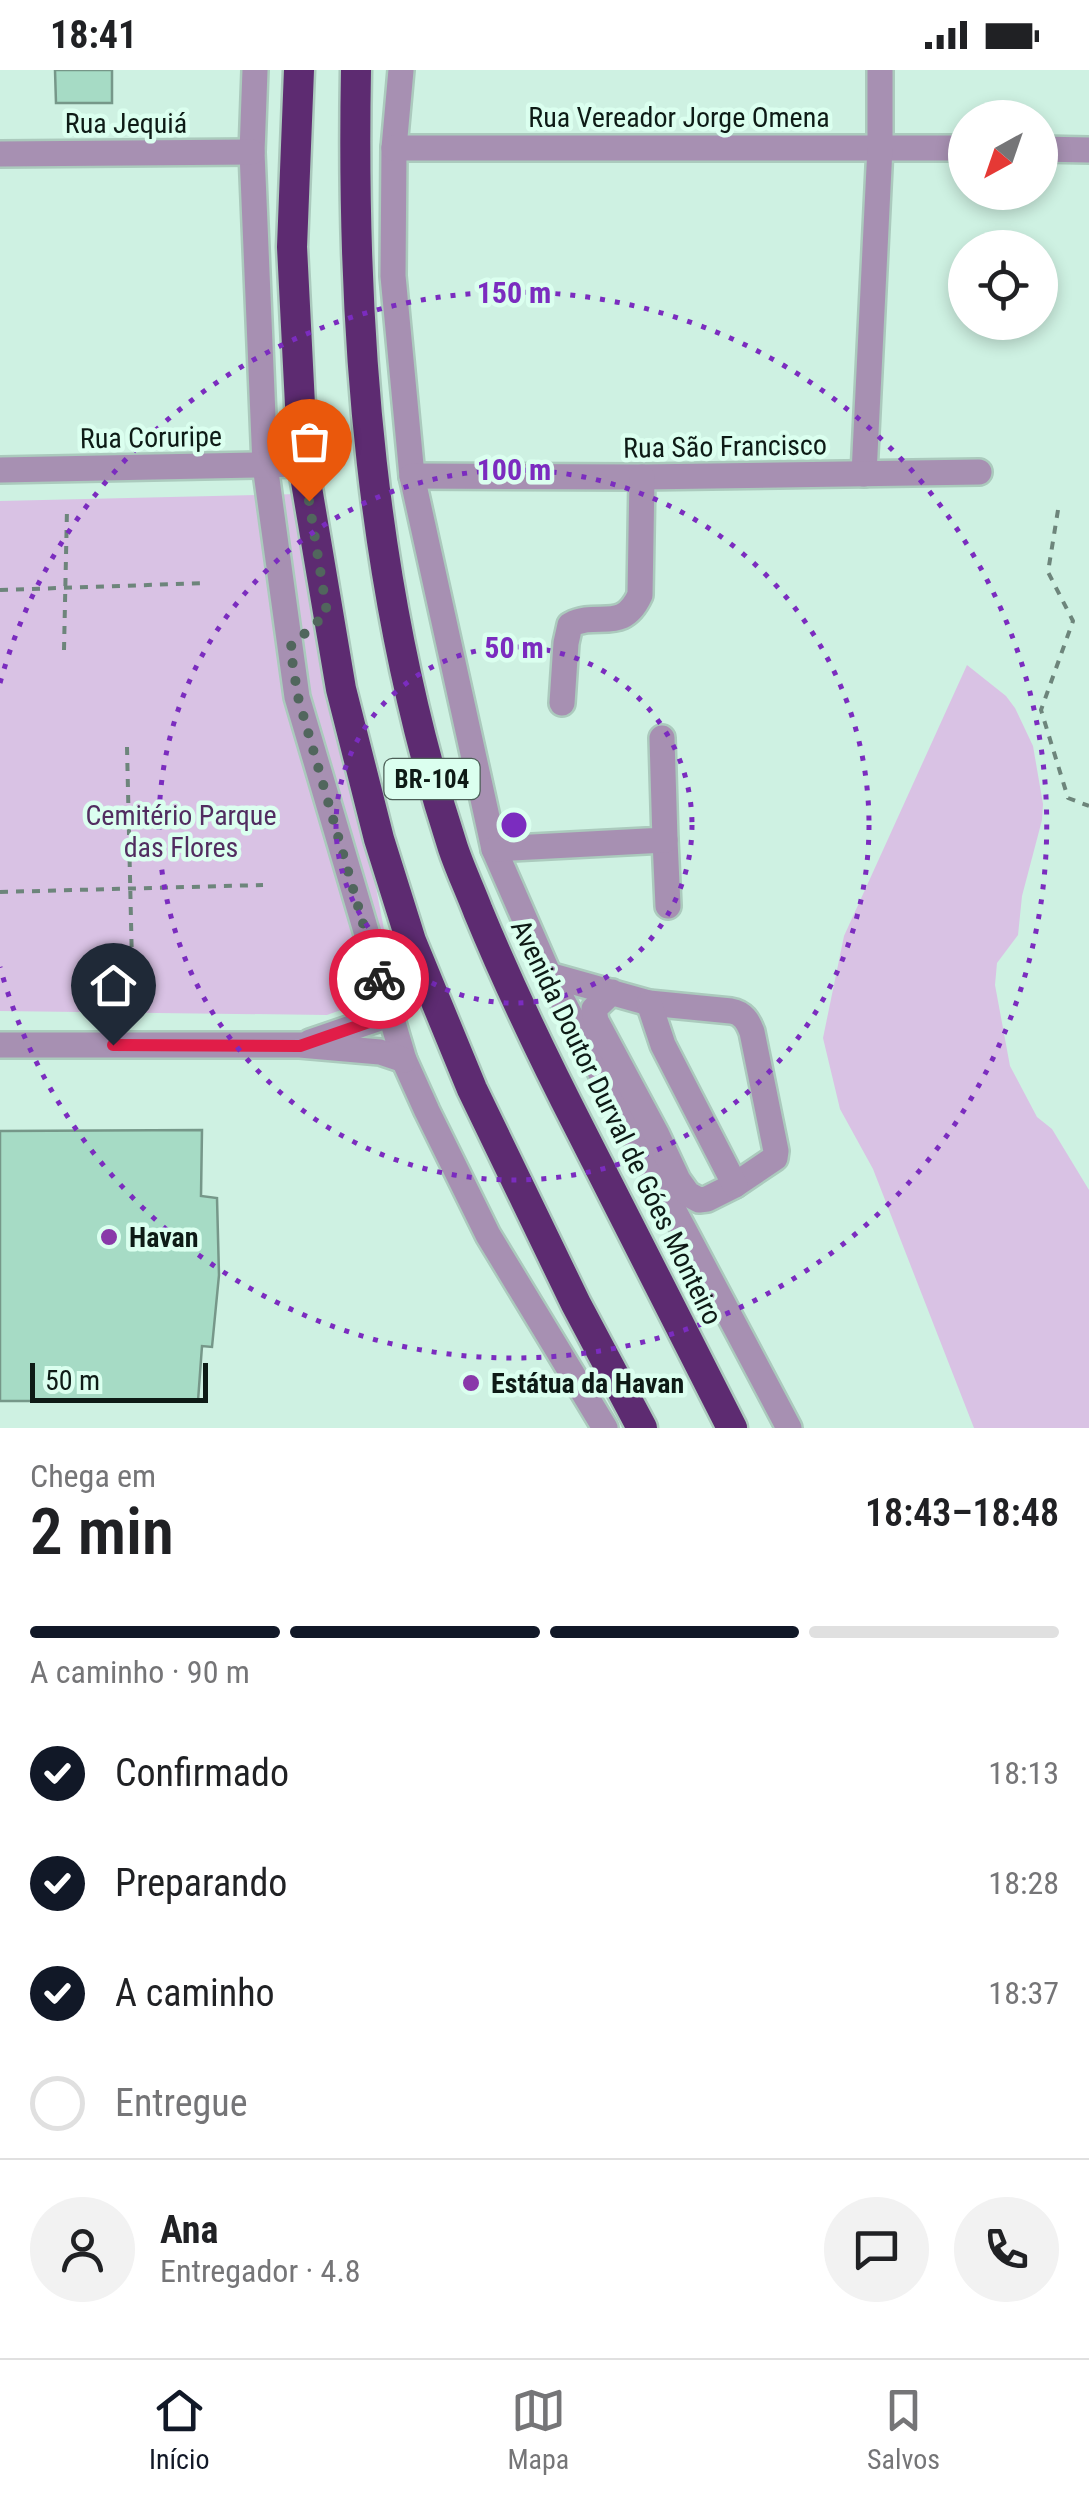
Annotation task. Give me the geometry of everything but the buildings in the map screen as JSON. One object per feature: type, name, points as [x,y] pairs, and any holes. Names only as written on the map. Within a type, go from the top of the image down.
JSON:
[{"type":"highway","name":"BR-104","points":[[298,70],[292,246],[303,464],[341,689],[379,839],[412,940],[472,1089],[576,1304],[642,1428]]},
{"type":"highway","name":"Avenida Doutor Durval de Góes Monteiro","points":[[356,70],[356,254],[372,476],[383,558],[419,734],[454,851],[537,1045],[732,1428]]},
{"type":"street","points":[[864,474],[880,147],[880,70]]},
{"type":"street","points":[[259,75],[252,152],[266,465],[290,647],[284,681],[303,716],[404,1060],[488,1236],[604,1428]]},
{"type":"street","points":[[395,77],[393,276],[412,476],[494,849],[549,975],[789,1428]]},
{"type":"street","name":"Rua Vereador Jorge Omena","points":[[394,148],[948,148]]},
{"type":"street","points":[[1058,149],[1089,150]]},
{"type":"street","name":"Rua Jequiá","points":[[0,154],[252,152]]},
{"type":"street","name":"Rua Coruripe","points":[[0,470],[303,464]]},
{"type":"street","name":"Rua São Francisco","points":[[412,476],[978,472]]},
{"type":"street","points":[[562,703],[570,625],[581,620],[624,616],[640,595],[642,477]]},
{"type":"street","points":[[290,647],[327,613]]},
{"type":"street","points":[[662,738],[668,906]]},
{"type":"street","points":[[494,849],[665,840]]},
{"type":"street","points":[[549,975],[612,992],[649,1003],[736,1012],[748,1023],[775,1158],[707,1199],[699,1200],[682,1188],[596,1021],[594,1009],[612,992]]},
{"type":"street","points":[[649,1003],[664,1045],[735,1185]]},
{"type":"street","points":[[300,1046],[389,1015]]},
{"type":"street","points":[[0,1045],[300,1046],[380,1052],[404,1060]]},
{"type":"path","points":[[64,650],[67,509]]},
{"type":"path","points":[[1058,510],[1048,572],[1073,622],[1041,710],[1068,798],[1089,806]]},
{"type":"path","points":[[0,590],[207,583]]},
{"type":"path","points":[[128,747],[133,1007]]},
{"type":"path","points":[[0,892],[263,885]]},
{"type":"green space","name":"Cemitério Parque das Flores","points":[[300,494],[389,955],[378,978],[359,1000],[327,1015],[0,1011],[0,501]]},
{"type":"green space","points":[[967,665],[1015,708],[1033,746],[1043,804],[1022,896],[1018,935],[997,963],[995,985],[1010,1066],[1037,1117],[1052,1129],[1089,1190],[1089,1428],[974,1428],[873,1169],[840,1109],[823,1038],[844,936]]},
{"type":"way so far","points":[[309,501],[327,613],[290,647],[298,697],[379,979]]},
{"type":"place","name":"Havan","points":[[109,1237]]},
{"type":"place","name":"Estátua da Havan","points":[[471,1383]]},
{"type":"route","points":[[113,1045],[300,1046],[389,1015],[379,979]]}]
